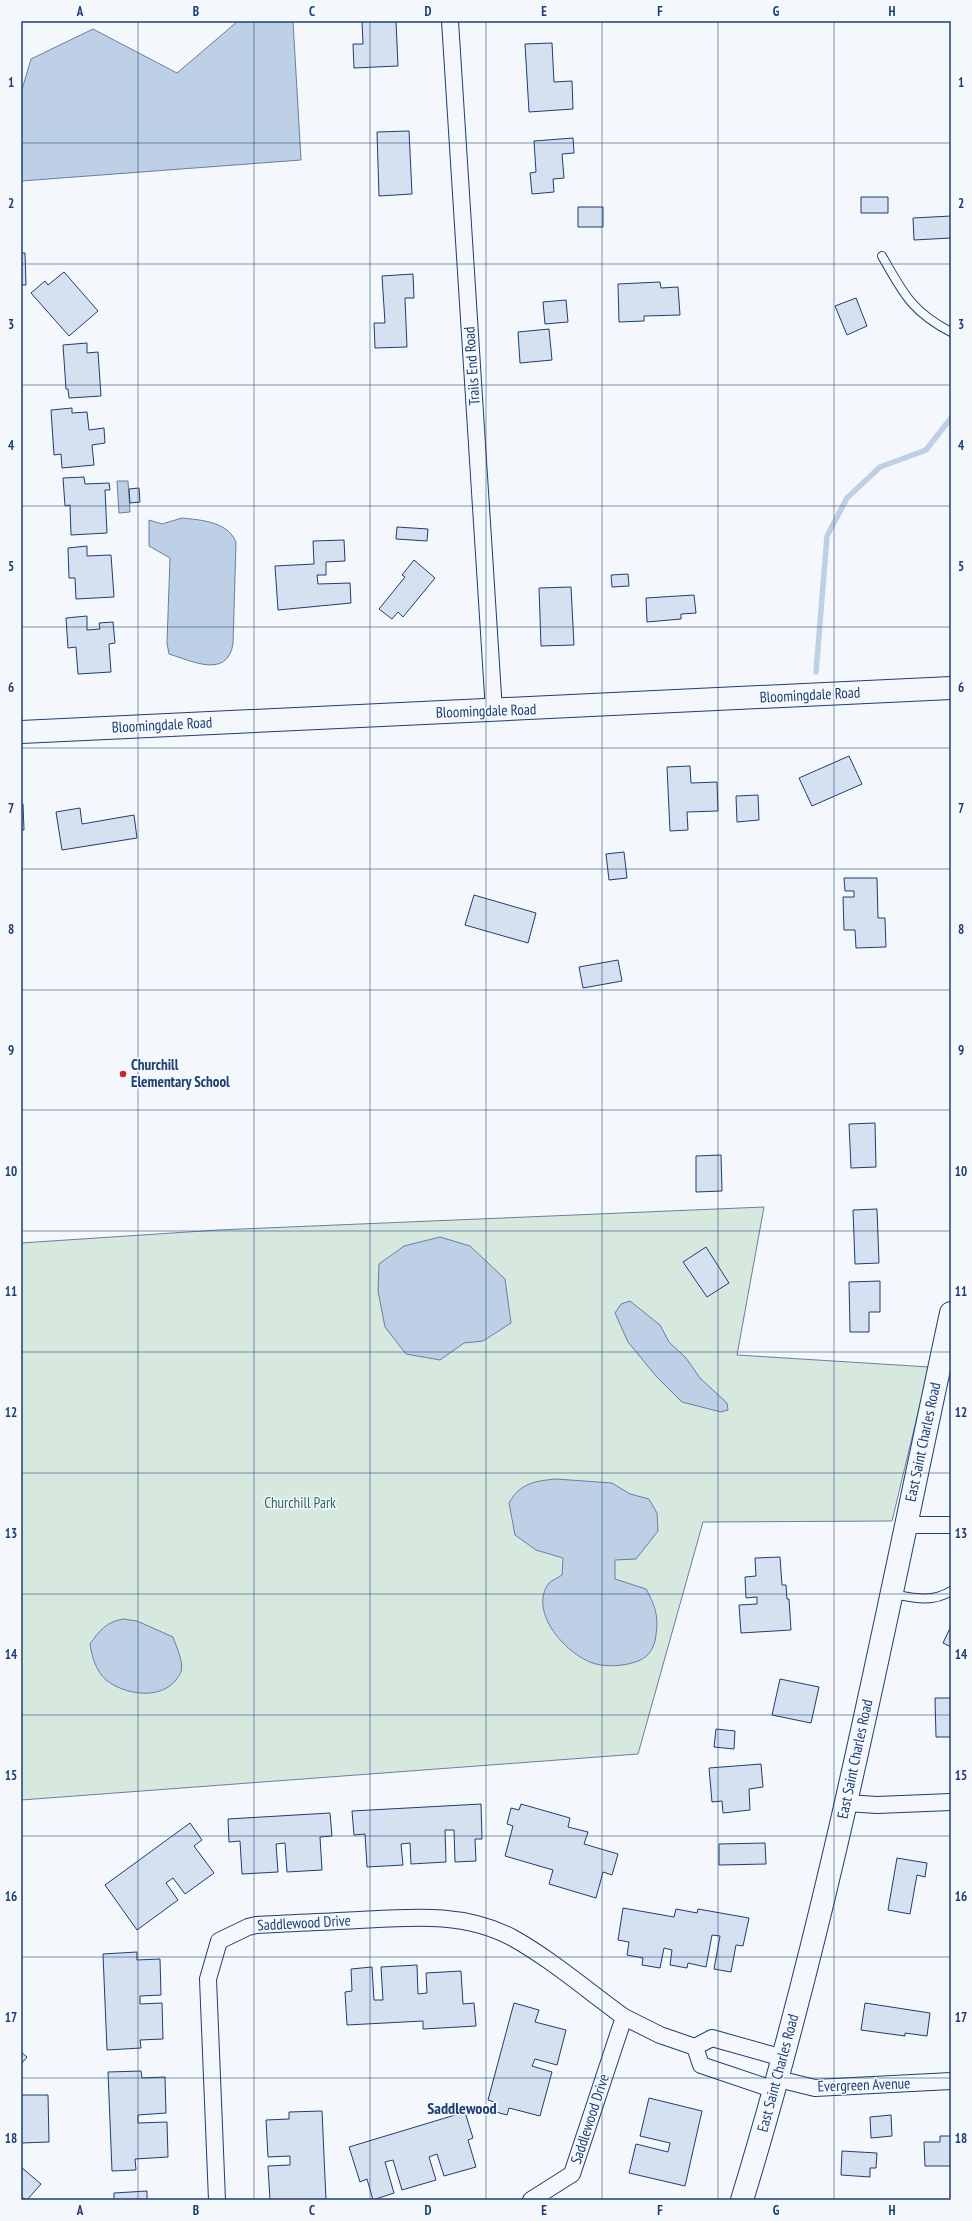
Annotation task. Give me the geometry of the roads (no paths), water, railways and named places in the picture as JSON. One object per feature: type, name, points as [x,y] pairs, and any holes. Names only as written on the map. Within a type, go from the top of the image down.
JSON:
[{"type":"street","name":"Trails End Road","points":[[450,21],[494,711]]},
{"type":"street","name":"Bloomingdale Road","points":[[21,732],[494,711],[951,688]]},
{"type":"street","name":"East Saint Charles Road","points":[[742,2200],[776,2085],[846,1804],[951,1313]]},
{"type":"street","points":[[906,1525],[951,1525]]},
{"type":"street","points":[[846,1804],[877,1805],[951,1802]]},
{"type":"street","name":"Saddlewood Drive","points":[[217,2200],[208,1979],[219,1941],[248,1927],[419,1917],[455,1919],[474,1924],[496,1931],[519,1942],[624,2017],[660,2035],[695,2047]]},
{"type":"street","name":"Saddlewood Drive","points":[[530,2200],[572,2174],[624,2017]]},
{"type":"street","points":[[776,2085],[701,2065],[695,2047],[712,2038],[783,2058]]},
{"type":"street","name":"Evergreen Avenue","points":[[776,2085],[815,2088],[951,2081]]},
{"type":"lane","points":[[882,256],[905,297],[919,313],[951,332]]},
{"type":"lane","points":[[891,1593],[919,1599],[941,1597],[951,1591]]},
{"type":"water","points":[[238,21],[293,21],[301,160],[21,181],[21,93],[31,59],[93,29],[177,73]]},
{"type":"water","points":[[117,481],[128,481],[130,512],[119,513]]},
{"type":"water","points":[[182,518],[206,521],[221,526],[232,535],[236,542],[233,644],[229,655],[224,661],[216,664],[207,665],[169,654],[167,643],[170,558],[149,546],[149,520],[162,524]]},
{"type":"water","points":[[440,1237],[470,1246],[505,1279],[511,1323],[483,1341],[464,1343],[440,1360],[406,1354],[385,1327],[378,1291],[379,1264],[404,1246]]},
{"type":"water","points":[[630,1301],[660,1325],[669,1342],[686,1358],[700,1378],[727,1403],[728,1410],[721,1412],[682,1402],[656,1376],[628,1342],[615,1313],[621,1304]]},
{"type":"water","points":[[556,1479],[612,1483],[630,1494],[649,1499],[657,1513],[658,1531],[636,1559],[615,1560],[615,1579],[646,1589],[655,1608],[657,1626],[654,1645],[650,1652],[639,1661],[611,1666],[596,1664],[585,1660],[563,1643],[547,1620],[543,1607],[544,1595],[549,1583],[562,1575],[563,1558],[536,1550],[515,1535],[509,1503],[513,1496],[523,1487],[535,1482]]},
{"type":"water","points":[[123,1619],[137,1621],[173,1637],[182,1668],[176,1680],[161,1691],[142,1693],[123,1689],[106,1680],[97,1668],[93,1659],[90,1644],[107,1625]]},
{"type":"waterway","points":[[816,672],[827,536],[847,498],[880,467],[926,450],[951,418]]},
{"type":"place","name":"Churchill Elementary School","points":[[123,1074]]},
{"type":"district","name":"Saddlewood","points":[[462,2108]]},
{"type":"park label","name":"Churchill Park","points":[[300,1503]]}]
